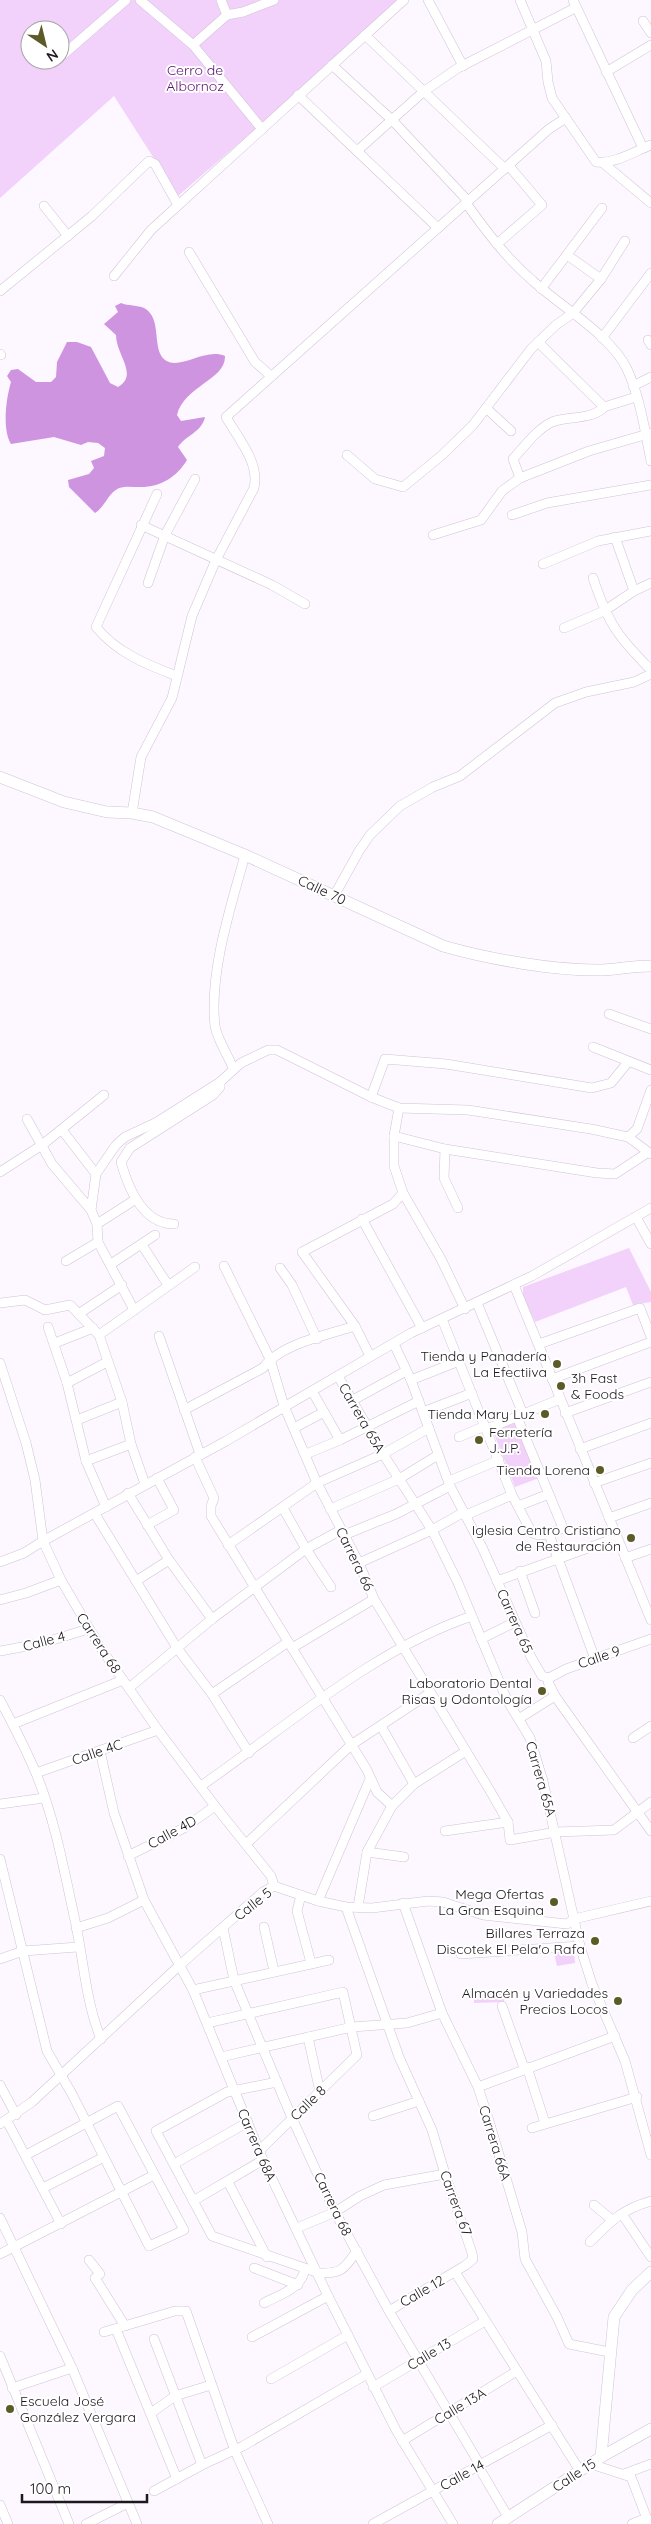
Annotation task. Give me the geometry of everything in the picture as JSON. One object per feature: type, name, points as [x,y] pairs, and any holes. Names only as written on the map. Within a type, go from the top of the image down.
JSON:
[{"type":"street","points":[[70,48],[126,0]]},
{"type":"street","points":[[140,0],[193,45],[262,129]]},
{"type":"street","points":[[221,0],[227,14]]},
{"type":"street","points":[[193,45],[227,14],[274,0]]},
{"type":"street","points":[[114,276],[150,230],[404,0]]},
{"type":"street","points":[[428,0],[463,66]]},
{"type":"street","points":[[357,151],[423,92],[463,66],[501,48],[534,29],[574,4],[606,72],[647,147],[603,163],[596,162],[552,98],[546,61],[534,29],[520,0]]},
{"type":"street","points":[[643,21],[651,33]]},
{"type":"street","points":[[365,35],[423,92],[507,167],[542,205],[497,244]]},
{"type":"street","points":[[606,72],[651,47]]},
{"type":"street","points":[[332,65],[392,120],[467,202],[497,244],[541,289],[602,338],[626,368],[648,435],[651,461]]},
{"type":"street","points":[[298,95],[438,228]]},
{"type":"street","points":[[132,813],[141,757],[172,698],[192,616],[216,560],[254,488],[257,477],[255,467],[226,417],[549,129],[566,118]]},
{"type":"street","points":[[0,291],[68,236],[149,161],[155,164],[178,205]]},
{"type":"street","points":[[603,163],[651,203]]},
{"type":"street","points":[[44,206],[68,236]]},
{"type":"street","points":[[541,289],[602,208]]},
{"type":"street","points":[[347,455],[374,479],[403,487],[466,432],[538,342],[573,313],[601,279],[625,242]]},
{"type":"street","points":[[189,252],[255,362],[271,376]]},
{"type":"street","points":[[567,255],[601,279]]},
{"type":"street","points":[[602,338],[651,273]]},
{"type":"street","points":[[538,342],[604,407]]},
{"type":"street","points":[[633,386],[651,377]]},
{"type":"street","points":[[520,478],[513,459],[544,427],[553,422],[593,414],[604,407],[636,397]]},
{"type":"street","points":[[486,408],[511,431]]},
{"type":"street","points":[[433,535],[477,522],[502,491],[520,478],[589,451],[648,435]]},
{"type":"street","points":[[148,583],[165,535],[196,478]]},
{"type":"street","points":[[512,515],[547,503],[651,486]]},
{"type":"street","points":[[157,494],[141,525],[96,627],[106,640],[121,650],[153,667],[177,676]]},
{"type":"street","points":[[141,525],[272,585],[305,604]]},
{"type":"street","points":[[543,564],[598,541],[651,531]]},
{"type":"street","points":[[615,537],[634,591]]},
{"type":"street","points":[[593,578],[604,611],[614,629],[651,670]]},
{"type":"street","points":[[564,628],[604,611],[634,591],[651,583]]},
{"type":"street","points":[[334,896],[370,835],[400,806],[433,787],[460,776],[555,703],[586,692],[634,682],[651,674]]},
{"type":"street","name":"Calle 70","points":[[0,777],[64,802],[107,812],[132,813],[153,817],[245,855],[428,941],[476,955],[601,970],[651,966]]},
{"type":"street","points":[[233,1068],[215,1028],[215,1009],[219,954],[245,855]]},
{"type":"street","points":[[609,1014],[651,1029]]},
{"type":"street","points":[[593,1047],[651,1070]]},
{"type":"street","points":[[90,1210],[96,1174],[116,1145],[125,1137],[157,1122],[220,1082],[233,1068],[268,1050],[277,1050],[371,1097],[399,1108],[468,1110],[591,1128],[628,1137],[649,1153],[615,1174],[547,1166],[445,1149],[394,1136]]},
{"type":"street","points":[[371,1097],[385,1058],[446,1064],[592,1088],[612,1083],[628,1062]]},
{"type":"street","points":[[174,1224],[156,1221],[136,1199],[121,1162],[123,1156],[130,1148],[213,1096],[220,1087],[220,1082]]},
{"type":"street","points":[[628,1137],[637,1129],[651,1090]]},
{"type":"street","points":[[0,1172],[42,1145],[104,1095]]},
{"type":"street","points":[[399,1108],[392,1157],[403,1194],[441,1259],[465,1309]]},
{"type":"street","points":[[27,1119],[52,1164],[90,1210],[97,1224],[98,1242],[134,1310]]},
{"type":"street","points":[[62,1130],[96,1174]]},
{"type":"street","points":[[445,1149],[444,1178],[458,1208]]},
{"type":"street","points":[[370,1356],[355,1326],[302,1252],[393,1204],[403,1194]]},
{"type":"street","points":[[97,1224],[136,1199]]},
{"type":"street","points":[[0,1562],[24,1553],[95,1514],[370,1356],[422,1328],[514,1285],[651,1208]]},
{"type":"street","points":[[636,1217],[648,1230],[651,1244]]},
{"type":"street","points":[[362,1219],[422,1328]]},
{"type":"street","points":[[111,1264],[155,1235]]},
{"type":"street","points":[[66,1261],[98,1242]]},
{"type":"street","points":[[142,1245],[168,1285]]},
{"type":"street","name":"Carrera 66","points":[[224,1266],[270,1359],[284,1406],[317,1483],[359,1563],[374,1599],[508,1822],[510,1840],[556,1832]]},
{"type":"street","points":[[55,1343],[96,1331],[134,1310],[195,1267]]},
{"type":"street","points":[[280,1268],[292,1285],[317,1339]]},
{"type":"street","points":[[80,1313],[122,1285]]},
{"type":"street","points":[[514,1285],[625,1558],[647,1596],[651,1620]]},
{"type":"street","points":[[0,1303],[24,1300],[44,1310],[70,1305],[96,1331],[122,1402],[131,1444],[145,1484]]},
{"type":"street","points":[[442,1319],[512,1495],[533,1534],[549,1534],[563,1528],[478,1303]]},
{"type":"street","points":[[539,1344],[640,1308],[651,1337]]},
{"type":"street","points":[[184,1410],[263,1368],[270,1359],[286,1350],[355,1326]]},
{"type":"street","points":[[48,1327],[67,1383],[86,1461],[106,1507]]},
{"type":"street","points":[[159,1336],[197,1456],[214,1498],[211,1506],[211,1516],[351,1745],[377,1792],[392,1806]]},
{"type":"street","points":[[552,1379],[651,1342]]},
{"type":"street","name":"Carrera 65","points":[[394,1344],[411,1380],[450,1483],[538,1670],[542,1676],[549,1678],[548,1682],[555,1696],[605,1763],[637,1814],[651,1831]]},
{"type":"street","points":[[411,1380],[460,1361]]},
{"type":"street","points":[[67,1383],[108,1362]]},
{"type":"street","name":"Carrera 68","points":[[0,1363],[35,1480],[43,1541],[60,1580],[122,1680],[215,1806],[271,1876],[274,1886]]},
{"type":"street","points":[[354,1400],[406,1370]]},
{"type":"street","name":"Carrera 65A","points":[[338,1376],[354,1400],[383,1454],[432,1530],[472,1616],[507,1700],[520,1718],[538,1758],[580,1946],[592,1984],[615,2036],[637,2097],[649,2135],[651,2155]]},
{"type":"street","points":[[565,1412],[651,1382]]},
{"type":"street","points":[[312,1391],[340,1440]]},
{"type":"street","points":[[423,1412],[472,1393]]},
{"type":"street","points":[[459,1436],[560,1399]]},
{"type":"street","points":[[306,1454],[340,1440],[419,1401]]},
{"type":"street","points":[[77,1420],[122,1402]]},
{"type":"street","points":[[294,1428],[324,1412]]},
{"type":"street","points":[[580,1449],[651,1423]]},
{"type":"street","points":[[228,1545],[317,1483],[383,1454],[429,1428]]},
{"type":"street","points":[[86,1461],[131,1444]]},
{"type":"street","points":[[330,1508],[399,1479],[438,1455]]},
{"type":"street","points":[[129,1688],[212,1619],[306,1549],[416,1503],[450,1483],[499,1460]]},
{"type":"street","points":[[594,1483],[651,1463]]},
{"type":"street","points":[[147,1525],[174,1510],[157,1478]]},
{"type":"street","points":[[128,1494],[169,1560],[212,1619]]},
{"type":"street","points":[[518,1506],[549,1494]]},
{"type":"street","points":[[359,1563],[465,1514],[512,1495]]},
{"type":"street","points":[[609,1518],[651,1502]]},
{"type":"street","points":[[283,1508],[306,1549],[331,1587]]},
{"type":"street","points":[[95,1514],[177,1648],[212,1694],[248,1753]]},
{"type":"street","points":[[549,1534],[596,1659]]},
{"type":"street","points":[[497,1581],[520,1571],[610,1540]]},
{"type":"street","points":[[625,1558],[651,1549]]},
{"type":"street","points":[[136,1582],[169,1560]]},
{"type":"street","points":[[520,1571],[535,1613]]},
{"type":"street","points":[[0,1600],[26,1593],[60,1580]]},
{"type":"street","points":[[212,1694],[290,1645],[374,1599]]},
{"type":"street","points":[[201,1786],[322,1698],[403,1647],[440,1627],[472,1616]]},
{"type":"street","points":[[481,1639],[515,1622]]},
{"type":"street","name":"Calle 4","points":[[0,1652],[43,1644],[88,1628]]},
{"type":"street","name":"Calle 9","points":[[549,1678],[651,1640]]},
{"type":"street","points":[[13,1724],[122,1680]]},
{"type":"street","points":[[246,1844],[351,1745],[430,1693]]},
{"type":"street","points":[[520,1718],[555,1696]]},
{"type":"street","points":[[0,1700],[36,1773],[44,1798],[60,1856],[76,1928],[91,2015],[101,2039]]},
{"type":"street","points":[[381,1726],[414,1784]]},
{"type":"street","points":[[633,1738],[651,1726]]},
{"type":"street","name":"Calle 4C","points":[[36,1773],[158,1730]]},
{"type":"street","name":"Carrera 68A","points":[[100,1751],[114,1813],[144,1900],[181,1964],[263,2160],[373,2387],[402,2441],[453,2524]]},
{"type":"street","points":[[358,1907],[367,1852],[392,1806],[414,1784],[466,1751]]},
{"type":"street","points":[[318,1901],[370,1779]]},
{"type":"street","points":[[0,1804],[44,1798]]},
{"type":"street","points":[[556,1832],[611,1830],[637,1814],[651,1802]]},
{"type":"street","name":"Calle 4D","points":[[128,1856],[184,1828],[215,1806]]},
{"type":"street","points":[[445,1831],[508,1822]]},
{"type":"street","points":[[367,1852],[404,1857]]},
{"type":"street","points":[[0,1859],[43,2040],[61,2075],[87,2124],[122,2191],[149,2246],[184,2230],[118,2106],[87,2124],[26,2155]]},
{"type":"street","name":"Calle 5","points":[[3,2123],[16,2115],[181,1964],[263,1892],[274,1886],[318,1901],[346,1906],[443,1902],[482,1915],[567,1924],[574,1919],[651,1901]]},
{"type":"street","points":[[301,1895],[297,1911],[311,1963]]},
{"type":"street","points":[[76,1928],[108,1918],[144,1900]]},
{"type":"street","name":"Carrera 66A","points":[[403,1904],[442,2013],[478,2087],[522,2232],[527,2266],[557,2317],[569,2344],[609,2352]]},
{"type":"street","name":"Carrera 67","points":[[346,1906],[388,2026],[432,2130],[444,2174],[472,2253],[470,2262],[455,2272]]},
{"type":"street","points":[[264,1927],[274,1972]]},
{"type":"street","name":"Carrera 68","points":[[223,1928],[234,1980],[292,2118],[335,2212],[389,2311],[479,2465],[503,2521]]},
{"type":"street","points":[[461,1954],[580,1946]]},
{"type":"street","points":[[0,1959],[22,1951],[78,1947]]},
{"type":"street","points":[[193,1990],[329,1960]]},
{"type":"street","points":[[207,2023],[343,1992],[352,2027]]},
{"type":"street","points":[[502,2006],[546,2124]]},
{"type":"street","points":[[221,2057],[262,2046],[352,2027],[388,2026],[442,2013]]},
{"type":"street","name":"Calle 8","points":[[260,2151],[356,2055],[352,2027]]},
{"type":"street","points":[[478,2087],[615,2036]]},
{"type":"street","points":[[308,2037],[320,2092]]},
{"type":"street","points":[[277,2082],[234,2090],[156,2131],[212,2236],[268,2257],[319,2273],[333,2273],[342,2270],[357,2251]]},
{"type":"street","points":[[0,2085],[16,2115]]},
{"type":"street","points":[[532,2128],[637,2097]]},
{"type":"street","points":[[373,2116],[419,2101]]},
{"type":"street","points":[[174,2164],[248,2122]]},
{"type":"street","points":[[3,2123],[26,2155],[61,2224]]},
{"type":"street","points":[[43,2188],[104,2157]]},
{"type":"street","points":[[193,2201],[263,2160]]},
{"type":"street","points":[[297,2228],[335,2212],[360,2196],[384,2185],[444,2174]]},
{"type":"street","points":[[0,2254],[154,2175]]},
{"type":"street","points":[[228,2182],[268,2257]]},
{"type":"street","points":[[590,2242],[612,2220],[629,2207],[651,2201]]},
{"type":"street","points":[[594,2205],[612,2220]]},
{"type":"street","points":[[622,2214],[651,2257]]},
{"type":"street","points":[[0,2218],[72,2368],[137,2524]]},
{"type":"street","points":[[89,2260],[100,2274],[95,2278],[120,2327],[176,2479]]},
{"type":"street","points":[[254,2268],[298,2285]]},
{"type":"street","points":[[264,2303],[298,2285],[306,2269]]},
{"type":"street","points":[[455,2272],[580,2471]]},
{"type":"street","name":"Calle 12","points":[[389,2311],[455,2272]]},
{"type":"street","points":[[632,2524],[648,2521],[636,2484],[631,2477],[596,2460],[614,2317],[632,2290],[651,2272]]},
{"type":"street","points":[[252,2336],[328,2296]]},
{"type":"street","points":[[104,2332],[174,2311],[186,2311],[235,2450],[264,2523]]},
{"type":"street","name":"Calle 13","points":[[373,2387],[485,2321]]},
{"type":"street","points":[[271,2379],[348,2335]]},
{"type":"street","points":[[154,2339],[202,2465]]},
{"type":"street","points":[[0,2356],[69,2524]]},
{"type":"street","points":[[12,2388],[72,2368]]},
{"type":"street","name":"Calle 13A","points":[[402,2441],[517,2371]]},
{"type":"street","points":[[154,2491],[202,2465],[235,2450],[367,2374]]},
{"type":"street","points":[[151,2412],[175,2396],[212,2385]]},
{"type":"street","name":"Calle 14","points":[[373,2524],[552,2425]]},
{"type":"street","name":"Calle 15","points":[[503,2521],[596,2460],[651,2429]]},
{"type":"street","points":[[624,2474],[651,2464]]},
{"type":"street","points":[[86,2524],[128,2503]]},
{"type":"street","points":[[0,2505],[5,2522]]},
{"type":"green space","name":"Cerro de Albornoz","points":[[0,0],[404,0],[178,196],[114,96],[0,198]]},
{"type":"green space","points":[[629,1248],[651,1292],[651,1302],[633,1305],[626,1287],[535,1322],[523,1297],[523,1287]]},
{"type":"green space","points":[[517,1422],[539,1478],[515,1487],[493,1431]]},
{"type":"green space","points":[[574,1951],[575,1963],[557,1966],[554,1953]]},
{"type":"green space","points":[[503,1990],[504,2002],[474,2003],[474,1992]]},
{"type":"shaded area","points":[[121,303],[142,307],[150,313],[155,326],[158,349],[165,360],[171,363],[178,363],[209,354],[225,356],[224,364],[219,371],[188,397],[181,405],[177,415],[181,421],[205,417],[201,426],[178,447],[187,460],[183,466],[172,477],[160,484],[115,490],[95,513],[69,487],[68,480],[89,474],[94,468],[91,461],[104,456],[105,448],[98,443],[88,442],[81,445],[54,437],[11,444],[6,430],[6,405],[11,382],[7,376],[11,370],[18,369],[36,382],[51,382],[56,377],[57,362],[67,342],[77,342],[91,347],[110,383],[118,387],[127,377],[127,371],[119,350],[116,335],[104,324],[118,312],[115,306]]},
{"type":"place","name":"Tienda y Panadería La Efectiiva","points":[[557,1364]]},
{"type":"place","name":"3h Fast & Foods","points":[[561,1386]]},
{"type":"place","name":"Tienda Mary Luz","points":[[545,1414]]},
{"type":"place","name":"Ferretería J.J.P.","points":[[479,1440]]},
{"type":"place","name":"Tienda Lorena","points":[[600,1470]]},
{"type":"place","name":"Iglesia Centro Cristiano de Restauración","points":[[631,1538]]},
{"type":"place","name":"Laboratorio Dental Risas y Odontología","points":[[542,1691]]},
{"type":"place","name":"Mega Ofertas La Gran Esquina","points":[[554,1902]]},
{"type":"place","name":"Billares Terraza Discotek El Pela'o Rafa","points":[[595,1941]]},
{"type":"place","name":"Almacén y Variedades Precios Locos","points":[[618,2001]]},
{"type":"place","name":"Escuela José González Vergara","points":[[10,2409]]}]
